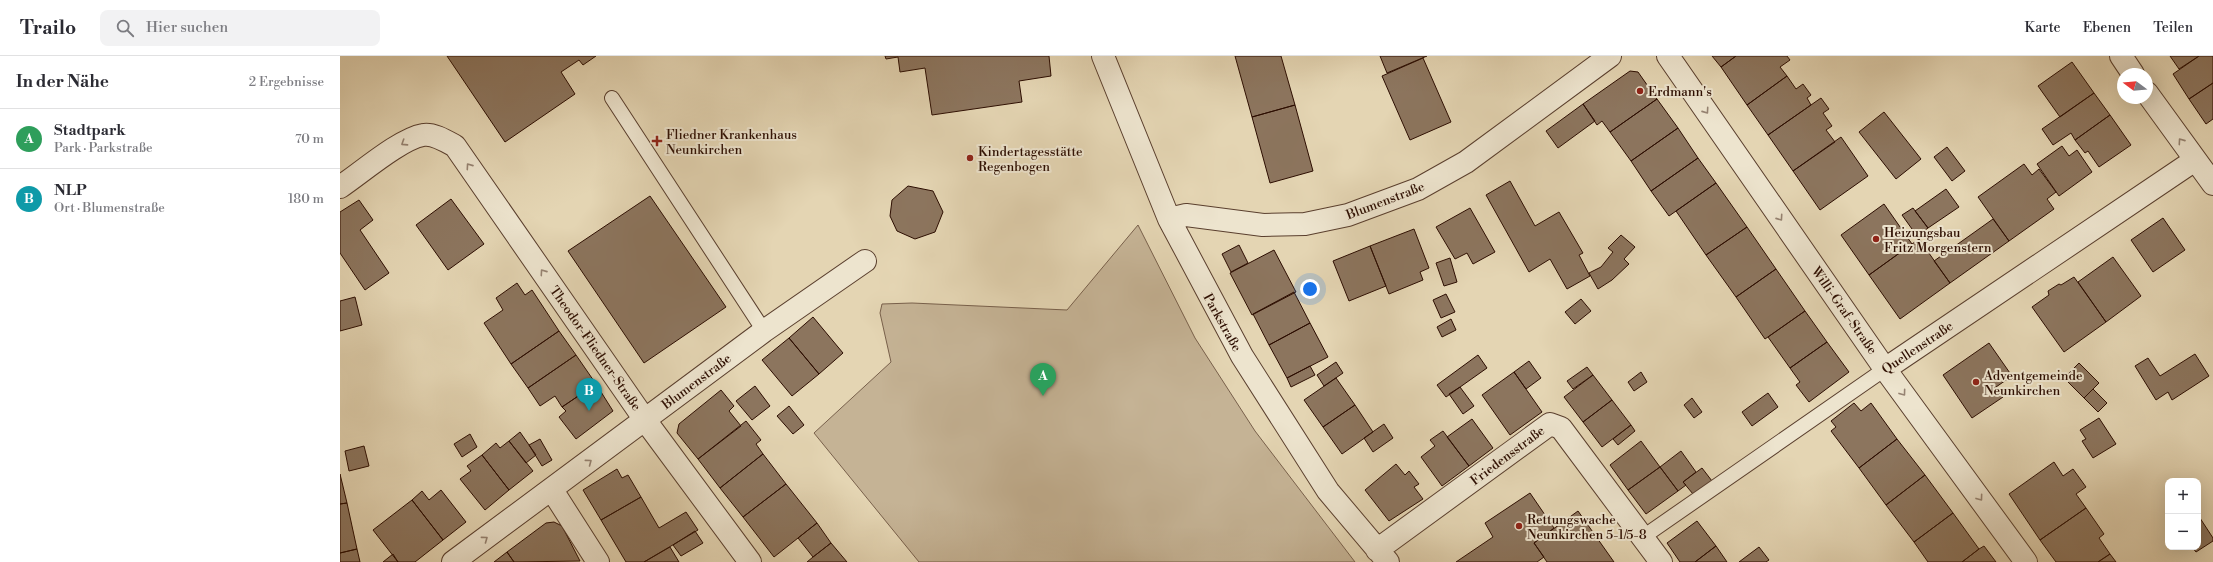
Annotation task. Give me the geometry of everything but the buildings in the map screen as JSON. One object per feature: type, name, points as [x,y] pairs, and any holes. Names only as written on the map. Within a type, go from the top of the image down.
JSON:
[{"type":"street","name":"Parkstraße","points":[[1103,56],[1169,219],[1242,356],[1328,491],[1383,556]]},
{"type":"street","name":"Blumenstraße","points":[[1169,219],[1186,215],[1263,225],[1306,224],[1348,215],[1418,189],[1466,162],[1610,56]]},
{"type":"street","name":"Willi-Graf-Straße","points":[[1668,56],[1885,369],[2026,562]]},
{"type":"street","points":[[2121,56],[2129,68]]},
{"type":"street","points":[[2153,101],[2213,184]]},
{"type":"street","name":"Theodor-Fliedner-Straße","points":[[340,186],[409,140],[425,135],[440,138],[455,146],[645,420],[750,562]]},
{"type":"street","name":"Quellenstraße","points":[[1885,369],[2195,160]]},
{"type":"street","name":"Blumenstraße","points":[[453,562],[552,490],[764,331],[865,261]]},
{"type":"street","name":"Friedensstraße","points":[[1383,556],[1550,424],[1561,428],[1661,562]]},
{"type":"street","points":[[552,490],[598,562]]},
{"type":"lane","points":[[612,98],[764,331]]},
{"type":"lane","name":"Quellenstraße","points":[[1642,537],[1885,369]]},
{"type":"shaded area","points":[[1138,225],[1195,338],[1255,431],[1355,562],[919,562],[814,433],[891,362],[880,313],[882,304],[912,303],[1067,310]]},
{"type":"place","name":"Erdmann's","points":[[1640,91]]},
{"type":"place","name":"Fliedner Krankenhaus Neunkirchen","points":[[657,141]]},
{"type":"place","name":"Kindertagesstätte Regenbogen","points":[[970,158]]},
{"type":"place","name":"Heizungsbau Fritz Morgenstern","points":[[1876,239]]},
{"type":"place","name":"Adventgemeinde Neunkirchen","points":[[1976,382]]},
{"type":"place","name":"Stadtpark","points":[[1043,396]]},
{"type":"place","name":"NLP","points":[[589,411]]},
{"type":"place","name":"Rettungswache Neunkirchen 5-1/5-8","points":[[1519,526]]}]
